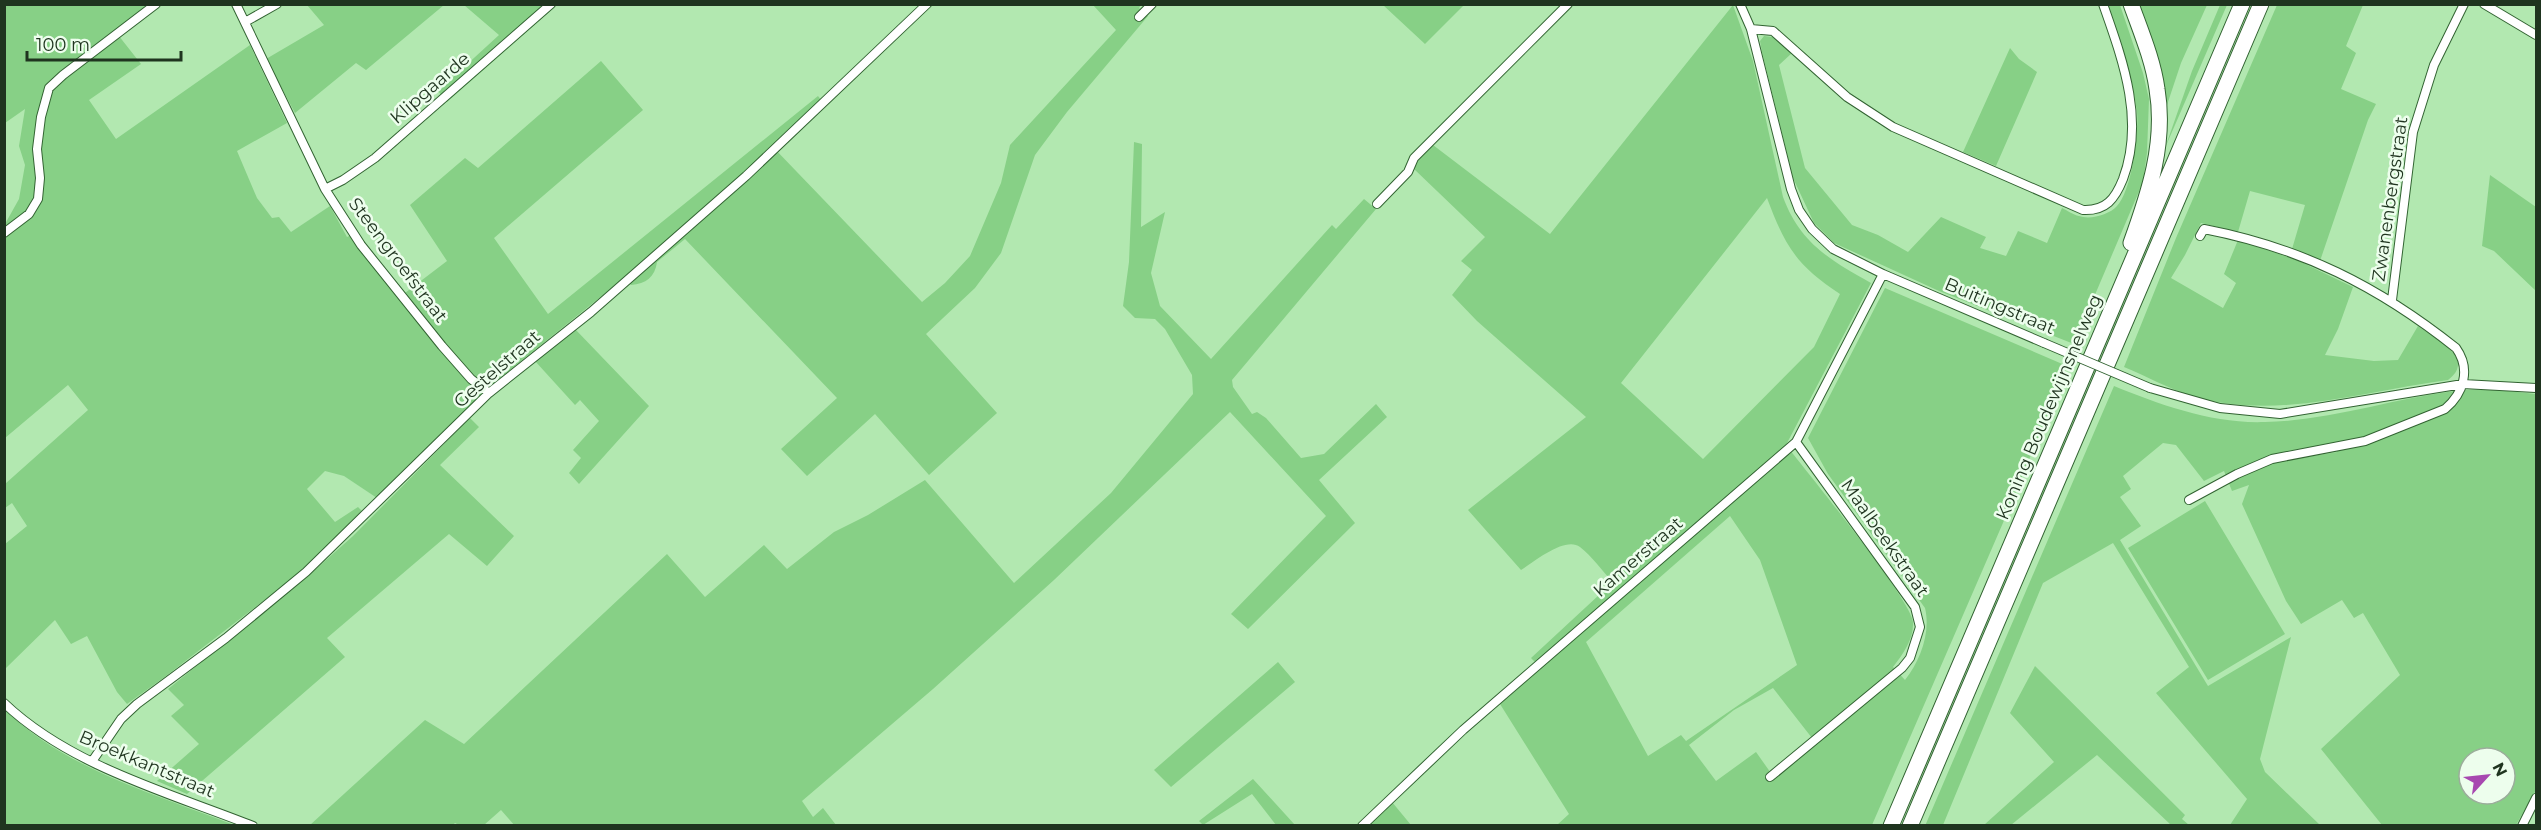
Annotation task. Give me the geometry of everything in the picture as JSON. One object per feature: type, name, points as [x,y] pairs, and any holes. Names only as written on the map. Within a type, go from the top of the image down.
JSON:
[{"type":"highway","points":[[2131,4],[2154,72],[2160,115],[2156,161],[2149,192],[2129,247],[2132,263]]},
{"type":"highway","name":"Koning Boudewijnsnelweg","points":[[1891,825],[2242,4]]},
{"type":"highway","name":"Koning Boudewijnsnelweg","points":[[1910,825],[2261,4]]},
{"type":"street","points":[[4,233],[29,214],[38,199],[40,178],[37,149],[41,117],[49,88],[156,4]]},
{"type":"street","name":"Steengroefstraat","points":[[236,4],[325,189],[362,245],[398,292],[471,379],[489,393]]},
{"type":"street","points":[[245,22],[277,4]]},
{"type":"street","name":"Klipgaarde","points":[[325,189],[343,180],[375,158],[551,4]]},
{"type":"street","name":"Gestelstraat","points":[[93,760],[121,719],[306,572],[489,393],[591,312],[703,214],[927,4]]},
{"type":"street","points":[[1139,17],[1152,4]]},
{"type":"street","points":[[1377,204],[1408,172],[1414,158],[1568,4]]},
{"type":"street","name":"Buitingstraat","points":[[1740,4],[1751,28],[1791,189],[1799,210],[1812,229],[1833,249],[1882,274],[2150,388],[2220,408],[2280,414],[2463,384],[2536,388]]},
{"type":"street","points":[[1751,28],[1773,31],[1847,97],[1893,127],[2083,210],[2103,208],[2113,200],[2125,173],[2132,140],[2133,114],[2122,59],[2103,4]]},
{"type":"street","name":"Zwanenbergstraat","points":[[2391,300],[2413,132],[2434,65],[2464,4]]},
{"type":"street","points":[[2484,4],[2536,35]]},
{"type":"street","points":[[2189,500],[2236,474],[2272,459],[2365,441],[2445,409],[2454,401],[2463,384],[2464,363],[2456,348],[2391,300],[2351,279],[2276,247],[2204,229],[2200,236]]},
{"type":"street","name":"Kamerstraat","points":[[1362,825],[1463,730],[1796,442],[1882,274]]},
{"type":"street","name":"Maalbeekstraat","points":[[1770,777],[1902,668],[1910,658],[1920,627],[1915,607],[1796,442]]},
{"type":"street","name":"Broekkantstraat","points":[[4,703],[39,732],[110,770],[253,825]]},
{"type":"street","points":[[2522,825],[2536,798]]},
{"type":"green space","points":[[4,5],[150,5],[115,31],[141,64],[89,100],[116,139],[250,45],[287,123],[237,151],[257,198],[272,218],[279,217],[291,232],[330,206],[347,237],[352,235],[401,296],[447,261],[410,205],[465,158],[478,168],[601,61],[643,110],[494,238],[548,314],[818,96],[821,100],[772,146],[922,302],[945,283],[970,256],[1001,183],[1010,145],[1116,30],[1093,5],[1141,5],[1139,8],[1148,16],[1067,112],[1035,155],[1001,253],[975,288],[926,334],[997,413],[929,475],[875,414],[807,476],[781,449],[837,398],[685,239],[657,262],[649,279],[631,285],[624,278],[490,386],[377,498],[344,476],[325,471],[307,489],[335,522],[358,507],[363,512],[302,571],[127,704],[117,692],[87,636],[71,644],[55,620],[5,669],[5,544],[27,526],[12,503],[5,508],[5,484],[88,410],[68,385],[5,438],[5,224],[19,199],[25,165],[19,146],[25,109],[5,123]]},
{"type":"green space","points":[[307,5],[444,5],[366,70],[356,63],[295,113],[266,59],[324,25]]},
{"type":"green space","points":[[464,5],[557,5],[447,102],[438,91],[499,35]]},
{"type":"green space","points":[[1383,5],[1464,5],[1425,44]]},
{"type":"green space","points":[[1733,5],[1753,61],[1783,197],[1790,213],[1798,227],[1818,249],[1871,283],[1786,445],[1877,563],[1908,609],[1913,622],[1912,634],[1904,652],[1893,667],[1905,680],[1923,646],[1927,627],[1925,608],[1828,474],[1808,438],[1885,288],[2067,366],[2009,509],[1872,825],[1557,825],[1569,814],[1500,704],[1541,668],[1531,658],[1613,582],[1593,559],[1580,547],[1574,545],[1558,547],[1521,570],[1468,510],[1586,417],[1477,321],[1452,295],[1472,270],[1461,261],[1485,237],[1414,169],[1420,156],[1433,145],[1550,234]],"holes":[[[1767,198],[1786,242],[1802,264],[1840,294],[1814,347],[1703,459],[1621,383]],[[1730,516],[1760,560],[1797,665],[1686,741],[1681,735],[1648,756],[1586,642]],[[1773,688],[1812,738],[1773,776],[1756,752],[1716,781],[1689,745],[1734,710]]]},
{"type":"green space","points":[[2107,5],[2120,5],[2143,73],[2149,99],[2147,153],[2143,182],[2074,344],[1939,291],[1834,243],[1814,223],[1793,178],[1762,52],[1760,41],[1764,36],[1773,37],[1792,53],[1779,65],[1805,168],[1852,225],[1878,235],[1908,252],[1941,217],[1986,237],[1980,248],[2006,256],[2018,231],[2047,243],[2062,208],[2083,217],[2099,216],[2117,206],[2127,188],[2136,147],[2137,112],[2129,71]]},
{"type":"green space","points":[[2137,5],[2207,5],[2181,63],[2167,105],[2164,102]]},
{"type":"green space","points":[[2220,5],[2227,5],[2165,148],[2192,71]]},
{"type":"green space","points":[[2277,5],[2363,5],[2346,46],[2356,53],[2341,89],[2376,104],[2368,120],[2320,261],[2292,249],[2305,205],[2250,191],[2238,232],[2201,223],[2171,278],[2223,308],[2236,283],[2224,274],[2238,240],[2297,260],[2353,287],[2338,329],[2325,355],[2374,361],[2398,360],[2418,326],[2443,343],[2456,357],[2458,364],[2456,372],[2448,380],[2320,401],[2256,406],[2224,403],[2192,396],[2124,367],[2176,238]]},
{"type":"green space","points":[[2010,48],[2019,59],[2037,72],[1996,166],[1963,152]]},
{"type":"green space","points":[[1134,142],[1142,144],[1141,227],[1165,212],[1151,273],[1160,306],[1211,359],[1332,225],[1336,229],[1364,199],[1376,209],[1232,380],[1233,387],[1252,414],[1257,412],[1266,418],[1301,458],[1324,454],[1376,404],[1387,417],[1319,480],[1355,523],[1248,629],[1231,614],[1326,516],[1230,412],[1054,580],[933,689],[802,801],[813,817],[823,808],[836,825],[515,826],[501,810],[484,825],[455,823],[452,826],[310,825],[425,720],[464,744],[667,554],[705,597],[764,545],[787,569],[834,532],[868,515],[925,480],[1014,583],[1111,493],[1193,394],[1192,375],[1165,329],[1155,319],[1135,318],[1123,306],[1129,262]]},
{"type":"green space","points":[[2490,175],[2536,207],[2536,291],[2494,251],[2482,246]]},
{"type":"green space","points":[[575,329],[649,406],[579,484],[569,473],[581,458],[573,450],[599,421],[580,400],[575,405],[535,361]]},
{"type":"green space","points":[[2114,386],[2188,412],[2246,422],[2312,418],[2464,390],[2536,394],[2536,790],[2516,825],[2382,825],[2321,749],[2400,675],[2363,613],[2354,618],[2342,600],[2301,624],[2286,601],[2242,504],[2249,485],[2232,491],[2224,471],[2204,481],[2176,445],[2163,443],[2123,476],[2131,489],[2120,497],[2141,526],[2120,540],[2208,686],[2291,637],[2260,759],[2265,772],[2320,825],[2230,825],[2247,799],[2156,693],[2189,667],[2113,543],[2043,583],[1943,825],[1925,826]],"holes":[[[2336,443],[2337,452],[2288,460],[2288,451]]]},
{"type":"green space","points":[[470,418],[479,427],[440,465],[514,536],[487,566],[449,534],[327,638],[345,657],[187,794],[157,781],[199,744],[171,716],[184,705],[168,689],[308,576],[353,536]]},
{"type":"green space","points":[[2205,501],[2285,634],[2208,680],[2128,548]]},
{"type":"green space","points":[[1278,662],[1295,682],[1171,787],[1154,770]]},
{"type":"green space","points":[[2035,666],[2185,815],[2182,819],[2189,825],[2171,825],[2097,755],[2011,825],[1984,825],[2054,762],[2010,713]]},
{"type":"green space","points":[[5,709],[54,748],[82,764],[144,791],[234,825],[5,825]]},
{"type":"green space","points":[[1253,779],[1295,825],[1276,825],[1252,794],[1203,825],[1199,821]]},
{"type":"green space","points":[[1392,802],[1411,825],[1368,826]]}]
